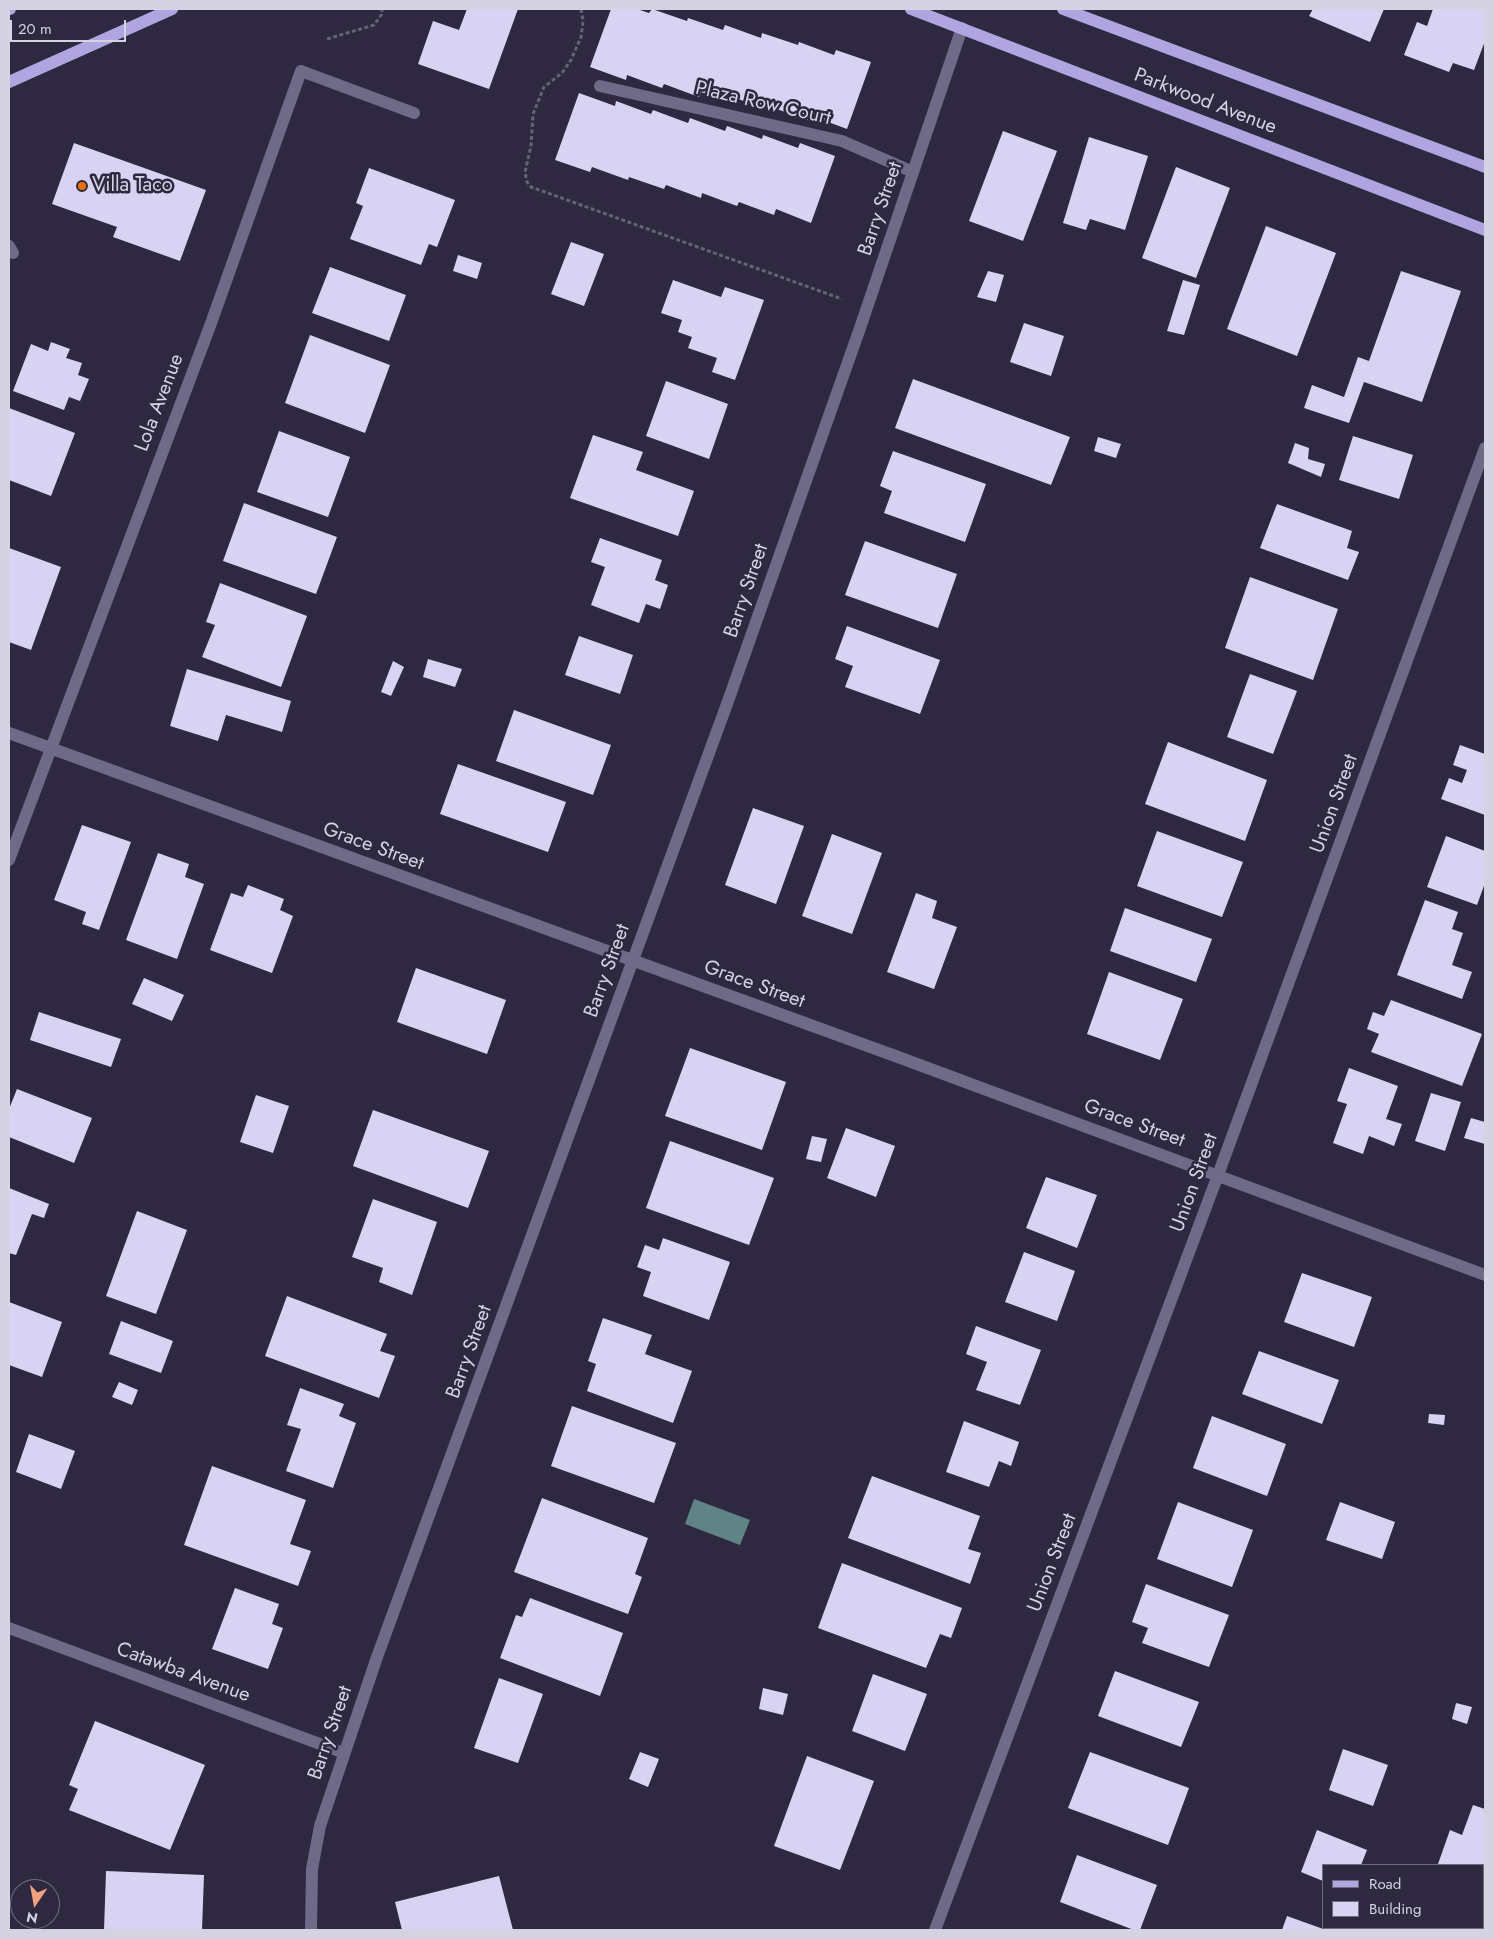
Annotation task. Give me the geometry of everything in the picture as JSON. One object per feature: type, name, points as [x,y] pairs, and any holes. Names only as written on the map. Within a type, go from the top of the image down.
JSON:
[{"type":"main road","points":[[9,82],[172,9]]},
{"type":"main road","name":"Parkwood Avenue","points":[[911,9],[1485,230]]},
{"type":"main road","name":"Parkwood Avenue","points":[[1063,9],[1485,167]]},
{"type":"street","name":"Barry Street","points":[[311,1930],[313,1861],[320,1826],[344,1753],[380,1648],[518,1276],[631,960],[730,697],[962,28]]},
{"type":"street","name":"Lola Avenue","points":[[9,860],[49,748],[210,326],[301,71],[414,112]]},
{"type":"street","name":"Plaza Row Court","points":[[600,86],[842,141],[913,172]]},
{"type":"street","name":"Union Street","points":[[935,1930],[1218,1175],[1485,448]]},
{"type":"street","name":"Grace Street","points":[[9,733],[1218,1175],[1485,1275]]},
{"type":"street","name":"Catawba Avenue","points":[[9,1628],[344,1753]]},
{"type":"path","points":[[327,39],[374,25],[382,14],[382,9]]},
{"type":"path","points":[[581,9],[583,21],[580,37],[571,60],[562,72],[544,87],[533,114],[532,140],[525,172],[527,182],[531,187],[844,300]]},
{"type":"shaded area","points":[[694,1499],[750,1520],[740,1545],[685,1524]]},
{"type":"building","points":[[467,9],[518,9],[489,89],[418,64],[433,21],[459,30]]},
{"type":"building","points":[[611,9],[637,9],[649,13],[652,9],[687,21],[688,18],[723,30],[725,25],[761,38],[762,33],[798,45],[799,42],[834,55],[836,50],[871,62],[847,129],[812,116],[810,121],[774,108],[773,112],[738,99],[736,104],[701,92],[699,97],[664,84],[662,88],[627,75],[626,80],[590,67]]},
{"type":"building","points":[[1313,9],[1384,9],[1370,42],[1309,16]]},
{"type":"building","points":[[1433,9],[1485,9],[1485,41],[1474,70],[1453,63],[1449,72],[1404,55],[1417,22],[1427,26]]},
{"type":"building","points":[[579,93],[615,106],[616,101],[651,114],[653,110],[688,123],[690,118],[725,131],[727,126],[762,139],[763,135],[798,148],[800,143],[835,156],[811,223],[776,209],[774,215],[739,202],[737,206],[702,193],[701,198],[666,185],[664,189],[629,177],[628,180],[592,167],[590,172],[555,160]]},
{"type":"building","points":[[1003,131],[1057,151],[1023,241],[969,221]]},
{"type":"building","points":[[1089,137],[1148,156],[1125,230],[1090,219],[1086,230],[1063,223]]},
{"type":"building","points":[[74,143],[206,190],[180,261],[113,237],[117,227],[52,204]]},
{"type":"building","points":[[1176,167],[1230,188],[1196,278],[1142,258]]},
{"type":"building","points":[[369,168],[455,200],[437,247],[429,244],[421,265],[350,239],[363,206],[356,203]]},
{"type":"building","points":[[1266,226],[1336,253],[1297,356],[1227,329]]},
{"type":"building","points":[[571,242],[604,254],[584,306],[551,294]]},
{"type":"building","points":[[458,255],[482,263],[477,279],[453,271]]},
{"type":"building","points":[[330,267],[406,295],[389,341],[312,313]]},
{"type":"building","points":[[988,271],[1004,275],[996,302],[977,297]]},
{"type":"building","points":[[1401,271],[1461,291],[1422,402],[1364,382],[1349,423],[1304,408],[1312,385],[1344,397],[1358,357],[1369,361]]},
{"type":"building","points":[[673,280],[721,297],[725,287],[764,300],[735,380],[712,372],[717,358],[688,348],[692,337],[678,332],[682,320],[661,313]]},
{"type":"building","points":[[1183,280],[1200,285],[1184,335],[1167,331]]},
{"type":"building","points":[[1024,323],[1064,336],[1051,376],[1010,362]]},
{"type":"building","points":[[310,335],[390,365],[365,433],[285,403]]},
{"type":"building","points":[[51,342],[70,349],[66,358],[82,363],[78,375],[89,379],[80,401],[69,397],[64,410],[13,391],[31,344],[48,351]]},
{"type":"building","points":[[913,379],[1070,437],[1051,485],[895,428]]},
{"type":"building","points":[[666,381],[728,404],[709,459],[646,436]]},
{"type":"building","points":[[9,408],[75,433],[51,496],[9,480]]},
{"type":"building","points":[[279,431],[350,457],[328,517],[257,492]]},
{"type":"building","points":[[593,435],[643,452],[636,470],[694,491],[678,536],[570,498]]},
{"type":"building","points":[[1353,436],[1413,455],[1399,499],[1339,480]]},
{"type":"building","points":[[1098,437],[1121,444],[1116,458],[1094,451]]},
{"type":"building","points":[[1295,443],[1309,448],[1308,459],[1325,464],[1321,477],[1288,463]]},
{"type":"building","points":[[893,451],[986,484],[965,542],[884,513],[892,491],[880,486]]},
{"type":"building","points":[[244,503],[337,537],[316,594],[223,561]]},
{"type":"building","points":[[1277,504],[1352,531],[1347,548],[1359,552],[1348,580],[1260,548]]},
{"type":"building","points":[[600,538],[662,560],[655,580],[668,585],[660,609],[646,604],[639,623],[591,605],[605,567],[591,562]]},
{"type":"building","points":[[865,541],[957,574],[938,628],[845,595]]},
{"type":"building","points":[[9,548],[61,567],[31,650],[9,642]]},
{"type":"building","points":[[1250,577],[1338,609],[1313,680],[1225,648]]},
{"type":"building","points":[[220,583],[307,616],[281,687],[202,657],[215,625],[206,622]]},
{"type":"building","points":[[847,626],[940,660],[920,714],[845,687],[853,666],[835,659]]},
{"type":"building","points":[[579,636],[633,655],[620,694],[565,675]]},
{"type":"building","points":[[428,659],[462,669],[455,687],[423,677]]},
{"type":"building","points":[[393,661],[404,667],[391,696],[381,692]]},
{"type":"building","points":[[187,669],[291,701],[282,732],[226,715],[218,741],[170,726]]},
{"type":"building","points":[[1250,674],[1297,691],[1273,754],[1227,737]]},
{"type":"building","points":[[514,710],[611,745],[593,795],[496,761]]},
{"type":"building","points":[[1168,742],[1267,780],[1245,841],[1145,804]]},
{"type":"building","points":[[1460,745],[1485,754],[1485,815],[1441,799],[1449,778],[1462,783],[1467,770],[1453,765]]},
{"type":"building","points":[[458,764],[566,802],[548,852],[440,814]]},
{"type":"building","points":[[753,808],[804,826],[776,904],[725,885]]},
{"type":"building","points":[[82,825],[131,842],[99,930],[82,924],[86,912],[54,900]]},
{"type":"building","points":[[1157,831],[1243,862],[1222,917],[1137,886]]},
{"type":"building","points":[[832,834],[882,853],[852,934],[802,916]]},
{"type":"building","points":[[1446,836],[1485,851],[1485,883],[1477,905],[1427,887]]},
{"type":"building","points":[[158,853],[189,864],[185,877],[204,884],[177,959],[126,940]]},
{"type":"building","points":[[248,885],[284,899],[280,910],[293,916],[272,973],[210,950],[231,893],[243,897]]},
{"type":"building","points":[[916,893],[937,901],[932,918],[957,927],[934,989],[887,972]]},
{"type":"building","points":[[1425,900],[1458,912],[1452,929],[1463,933],[1452,965],[1472,972],[1462,999],[1397,975]]},
{"type":"building","points":[[1125,908],[1212,939],[1196,982],[1110,951]]},
{"type":"building","points":[[416,968],[506,1000],[487,1054],[397,1022]]},
{"type":"building","points":[[1109,972],[1183,999],[1160,1060],[1087,1034]]},
{"type":"building","points":[[144,978],[184,995],[172,1021],[132,1004]]},
{"type":"building","points":[[1391,1000],[1482,1034],[1462,1086],[1371,1052],[1379,1034],[1367,1029],[1373,1012],[1384,1016]]},
{"type":"building","points":[[39,1012],[121,1039],[111,1067],[30,1040]]},
{"type":"building","points":[[690,1048],[786,1082],[762,1150],[665,1116]]},
{"type":"building","points":[[1349,1068],[1398,1086],[1386,1119],[1402,1124],[1394,1146],[1369,1136],[1363,1154],[1333,1143],[1347,1104],[1337,1101]]},
{"type":"building","points":[[17,1089],[92,1118],[74,1163],[9,1137],[9,1109]]},
{"type":"building","points":[[1431,1093],[1461,1102],[1445,1151],[1415,1141]]},
{"type":"building","points":[[256,1095],[289,1106],[273,1153],[240,1142]]},
{"type":"building","points":[[373,1110],[489,1151],[468,1208],[353,1166]]},
{"type":"building","points":[[1471,1118],[1485,1122],[1485,1144],[1464,1138]]},
{"type":"building","points":[[846,1128],[895,1146],[876,1197],[827,1178]]},
{"type":"building","points":[[812,1136],[827,1139],[821,1162],[806,1159]]},
{"type":"building","points":[[670,1141],[774,1178],[749,1245],[646,1208]]},
{"type":"building","points":[[1046,1177],[1097,1195],[1077,1248],[1026,1228]]},
{"type":"building","points":[[9,1188],[49,1204],[44,1218],[32,1214],[16,1255],[9,1253]]},
{"type":"building","points":[[373,1199],[437,1222],[412,1295],[379,1282],[383,1268],[352,1257]]},
{"type":"building","points":[[137,1211],[187,1230],[156,1314],[106,1296]]},
{"type":"building","points":[[663,1238],[730,1262],[709,1320],[643,1296],[651,1272],[637,1267],[645,1245],[659,1250]]},
{"type":"building","points":[[1024,1252],[1075,1271],[1057,1321],[1005,1302]]},
{"type":"building","points":[[1302,1273],[1372,1297],[1354,1347],[1284,1322]]},
{"type":"building","points":[[287,1296],[387,1334],[380,1351],[395,1356],[379,1398],[265,1356]]},
{"type":"building","points":[[9,1302],[62,1322],[42,1377],[9,1365]]},
{"type":"building","points":[[603,1318],[652,1335],[645,1354],[692,1371],[673,1423],[587,1391],[596,1364],[588,1361]]},
{"type":"building","points":[[121,1321],[173,1341],[161,1373],[109,1354]]},
{"type":"building","points":[[976,1326],[1041,1350],[1020,1405],[976,1390],[987,1362],[966,1354]]},
{"type":"building","points":[[1259,1351],[1339,1380],[1322,1424],[1242,1394]]},
{"type":"building","points":[[119,1382],[138,1390],[132,1405],[112,1397]]},
{"type":"building","points":[[300,1388],[344,1404],[339,1416],[356,1423],[333,1488],[286,1471],[301,1429],[287,1425]]},
{"type":"building","points":[[572,1406],[676,1443],[654,1503],[551,1466]]},
{"type":"building","points":[[1429,1414],[1445,1415],[1444,1425],[1428,1423]]},
{"type":"building","points":[[1212,1416],[1286,1444],[1267,1496],[1193,1468]]},
{"type":"building","points":[[964,1421],[1019,1442],[1011,1466],[999,1461],[989,1487],[946,1472]]},
{"type":"building","points":[[29,1434],[75,1451],[61,1489],[16,1472]]},
{"type":"building","points":[[212,1466],[306,1500],[290,1544],[311,1551],[298,1586],[184,1545]]},
{"type":"building","points":[[872,1476],[980,1516],[968,1549],[981,1553],[970,1584],[848,1538]]},
{"type":"building","points":[[542,1498],[648,1538],[635,1574],[642,1577],[628,1614],[514,1572]]},
{"type":"building","points":[[1178,1502],[1253,1530],[1232,1587],[1157,1559]]},
{"type":"building","points":[[1340,1502],[1395,1522],[1382,1559],[1326,1540]]},
{"type":"building","points":[[842,1563],[962,1608],[951,1638],[940,1634],[926,1668],[818,1628]]},
{"type":"building","points":[[1146,1584],[1229,1615],[1209,1667],[1142,1643],[1148,1628],[1132,1622]]},
{"type":"building","points":[[235,1588],[279,1604],[272,1624],[283,1628],[268,1669],[212,1649]]},
{"type":"building","points":[[530,1598],[623,1633],[600,1696],[500,1658],[516,1615],[522,1617]]},
{"type":"building","points":[[1115,1671],[1199,1702],[1181,1747],[1098,1716]]},
{"type":"building","points":[[873,1674],[927,1694],[905,1751],[852,1731]]},
{"type":"building","points":[[499,1678],[543,1694],[518,1763],[474,1748]]},
{"type":"building","points":[[763,1688],[788,1694],[783,1715],[759,1709]]},
{"type":"building","points":[[1456,1703],[1472,1707],[1467,1724],[1452,1719]]},
{"type":"building","points":[[95,1721],[205,1765],[170,1850],[69,1810],[78,1789],[69,1785]]},
{"type":"building","points":[[1343,1749],[1388,1765],[1373,1806],[1329,1790]]},
{"type":"building","points":[[640,1752],[659,1759],[648,1787],[629,1779]]},
{"type":"building","points":[[1090,1752],[1189,1788],[1168,1845],[1068,1808]]},
{"type":"building","points":[[807,1756],[874,1781],[840,1870],[774,1846]]},
{"type":"building","points":[[1473,1805],[1485,1809],[1485,1882],[1484,1864],[1438,1864],[1450,1830],[1462,1835]]},
{"type":"building","points":[[1317,1830],[1367,1850],[1361,1864],[1322,1864],[1322,1881],[1301,1872]]},
{"type":"building","points":[[1077,1855],[1157,1885],[1140,1930],[1134,1930],[1060,1902]]},
{"type":"building","points":[[106,1871],[204,1875],[202,1930],[104,1930]]},
{"type":"building","points":[[499,1876],[513,1930],[402,1930],[395,1902]]},
{"type":"building","points":[[1485,1900],[1485,1930],[1397,1930],[1484,1929]]},
{"type":"building","points":[[1287,1916],[1326,1930],[1282,1930]]},
{"type":"place","name":"Villa Taco","points":[[82,186]]}]
